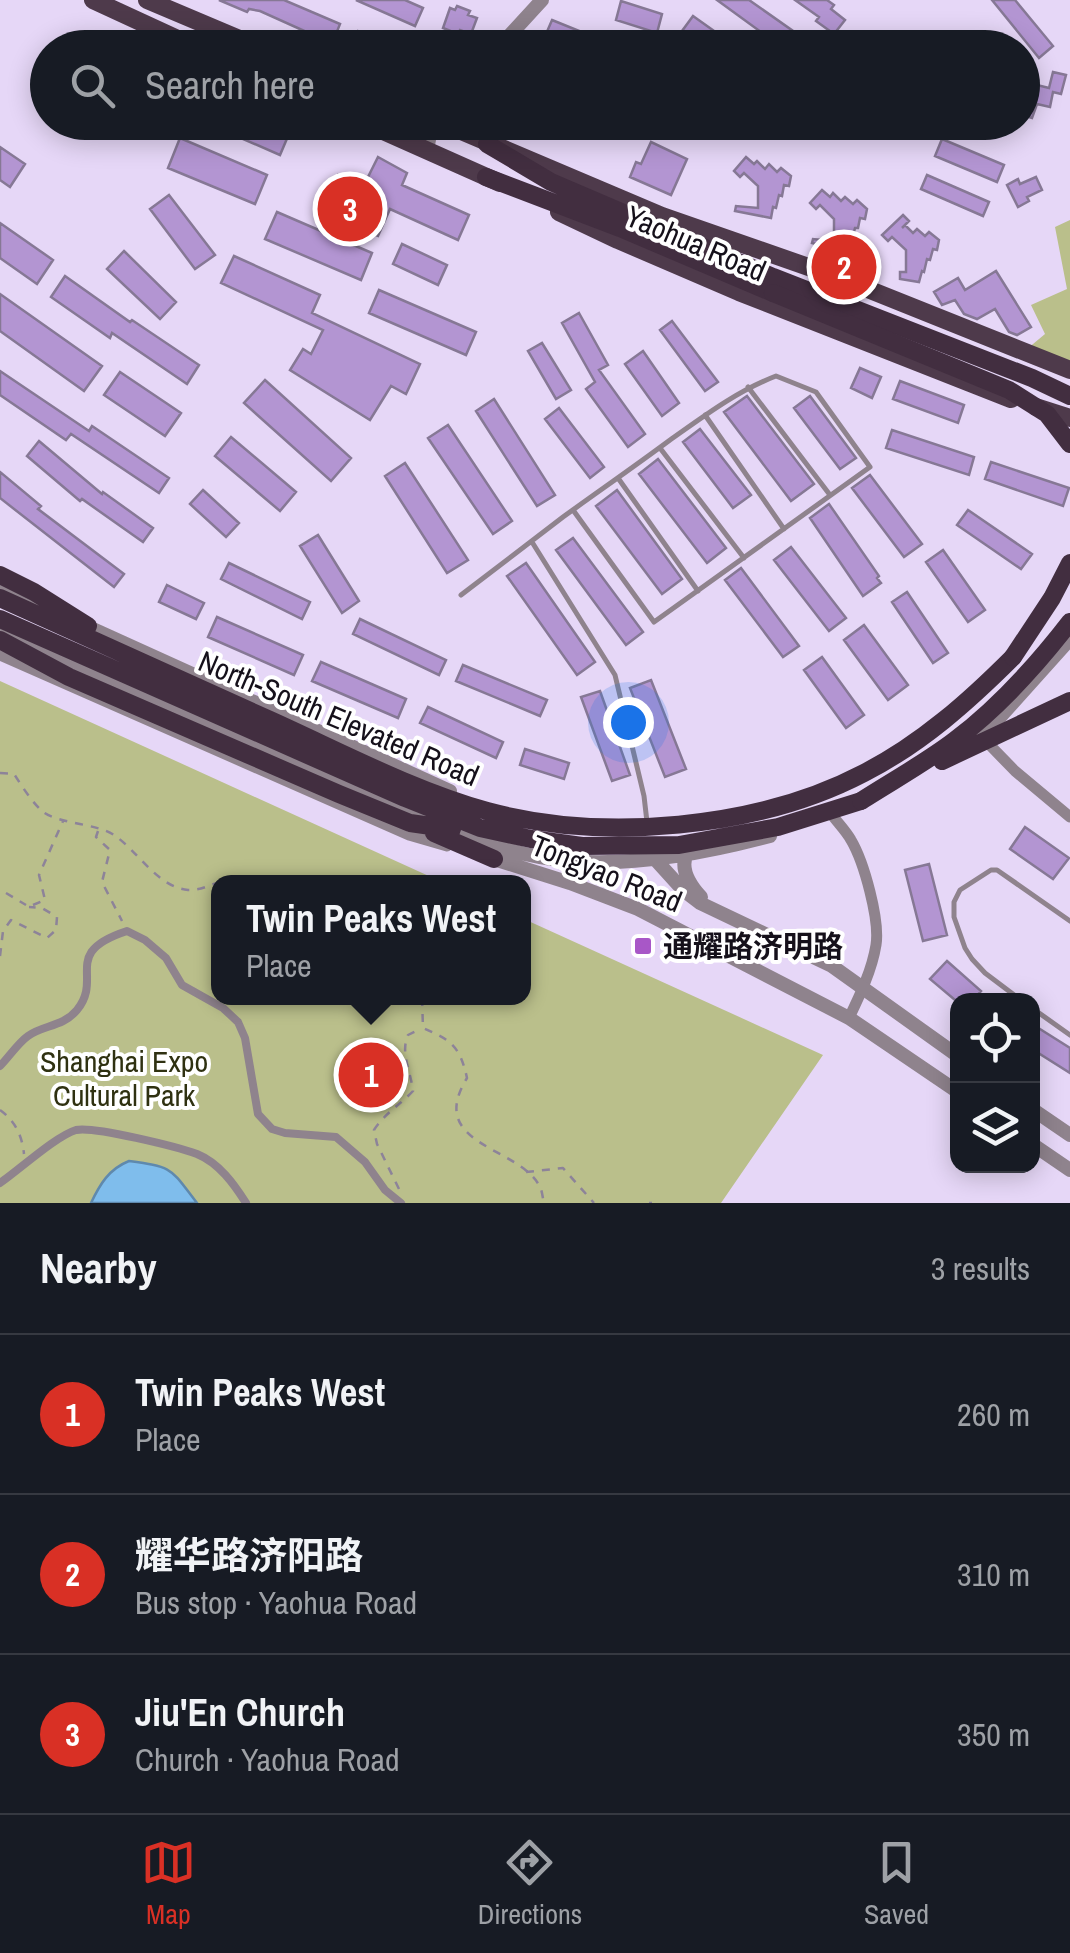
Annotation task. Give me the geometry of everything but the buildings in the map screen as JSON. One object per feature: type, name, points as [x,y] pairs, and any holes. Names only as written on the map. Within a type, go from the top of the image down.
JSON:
[{"type":"highway","points":[[487,144],[551,182],[1009,390],[1047,414],[1070,444]]},
{"type":"highway","points":[[486,177],[1015,372],[1070,396]]},
{"type":"highway","points":[[1013,656],[1070,563]]},
{"type":"highway","points":[[0,575],[88,626]]},
{"type":"highway","name":"North-South Elevated Road","points":[[0,598],[414,785],[485,810],[537,822],[672,827],[784,806],[864,774],[926,735],[976,694],[1070,588]]},
{"type":"highway","name":"North-South Elevated Road","points":[[0,619],[480,828],[582,846],[678,845],[778,827],[861,801],[953,742],[994,708],[1070,622]]},
{"type":"highway","points":[[0,640],[69,677],[494,859]]},
{"type":"highway","points":[[861,801],[1070,701]]},
{"type":"highway","points":[[410,823],[452,829]]},
{"type":"main road","points":[[93,0],[158,30]]},
{"type":"main road","points":[[147,0],[218,30]]},
{"type":"main road","name":"Yaohua Road","points":[[403,140],[739,292],[1002,396],[1070,418]]},
{"type":"main road","name":"Yaohua Road","points":[[478,140],[662,216],[840,278],[1070,370]]},
{"type":"street","points":[[514,30],[542,0]]},
{"type":"street","points":[[427,151],[429,140]]},
{"type":"street","name":"Tongyao Road","points":[[0,586],[446,789],[542,814],[594,822],[647,822],[759,805],[845,774],[900,743],[981,680],[1070,580]]},
{"type":"street","points":[[0,630],[344,785],[452,829],[505,849],[566,861],[599,862],[730,846],[832,815],[886,790],[978,734],[1019,697],[1070,638]]},
{"type":"street","points":[[0,656],[409,835],[494,859]]},
{"type":"street","points":[[978,734],[1070,818]]},
{"type":"street","points":[[832,815],[852,842],[870,892],[876,946],[863,990],[849,1018]]},
{"type":"street","name":"Tongyao Road","points":[[687,853],[683,861],[690,885],[718,910]]},
{"type":"street","name":"Tongyao Road","points":[[654,858],[700,904],[832,966],[950,1050]]},
{"type":"street","name":"Tongyao Road","points":[[494,859],[638,910],[849,1018],[950,1087]]},
{"type":"street","points":[[0,1066],[28,1035],[67,1020],[86,994],[85,966],[94,946],[127,931],[166,958],[182,985],[211,1001]]},
{"type":"street","points":[[218,1005],[238,1022],[245,1038],[258,1114],[272,1129],[336,1137],[365,1162],[385,1190],[401,1203]]},
{"type":"street","points":[[1040,1115],[1070,1136]]},
{"type":"street","points":[[0,1183],[76,1130],[100,1130],[200,1155],[231,1179],[246,1203]]},
{"type":"street","points":[[1040,1149],[1070,1170]]},
{"type":"lane","points":[[461,595],[573,510],[706,415],[748,387],[776,376],[816,392],[870,467],[654,622],[573,510]]},
{"type":"lane","points":[[748,387],[830,496]]},
{"type":"lane","points":[[706,415],[784,529]]},
{"type":"lane","points":[[660,448],[744,558]]},
{"type":"lane","points":[[618,478],[698,592]]},
{"type":"lane","points":[[532,541],[615,675],[647,822]]},
{"type":"lane","points":[[1012,993],[985,973],[965,948],[954,917],[954,902],[960,890],[991,870],[998,870],[1070,921]]},
{"type":"lane","points":[[1040,1014],[1070,1035]]},
{"type":"path","points":[[0,773],[14,774],[44,813],[111,832],[170,883],[188,890],[211,884]]},
{"type":"path","points":[[29,907],[45,900],[39,874],[64,818]]},
{"type":"path","points":[[99,829],[96,837],[110,850],[102,882],[127,931]]},
{"type":"path","points":[[0,956],[2,931],[11,920],[48,938],[56,930],[57,918],[6,893]]},
{"type":"path","points":[[422,1005],[423,1028]]},
{"type":"path","points":[[392,1196],[399,1189],[374,1130],[412,1091],[403,1046],[408,1035],[423,1028]]},
{"type":"path","points":[[423,1028],[450,1041],[462,1055],[467,1078],[456,1095],[455,1112],[464,1128],[525,1172],[541,1188],[544,1203]]},
{"type":"path","points":[[0,1110],[15,1124],[23,1144],[25,1166]]},
{"type":"path","points":[[525,1172],[563,1168],[594,1203]]},
{"type":"green space","points":[[1070,220],[1070,366],[1027,349],[1045,334],[1031,305],[1067,289],[1055,227]]},
{"type":"green space","name":"Shanghai Expo Cultural Park","points":[[0,681],[427,875],[211,875],[211,1005],[531,1005],[531,922],[823,1055],[721,1203],[0,1203]]},
{"type":"water","points":[[129,1161],[170,1171],[197,1203],[91,1203],[106,1178]]},
{"type":"place","name":"Jiu'En Church","points":[[350,209]]},
{"type":"place","name":"耀华路济阳路","points":[[844,267]]},
{"type":"place","name":"通耀路济明路","points":[[643,946]]},
{"type":"place","name":"Twin Peaks West","points":[[371,1075]]}]
